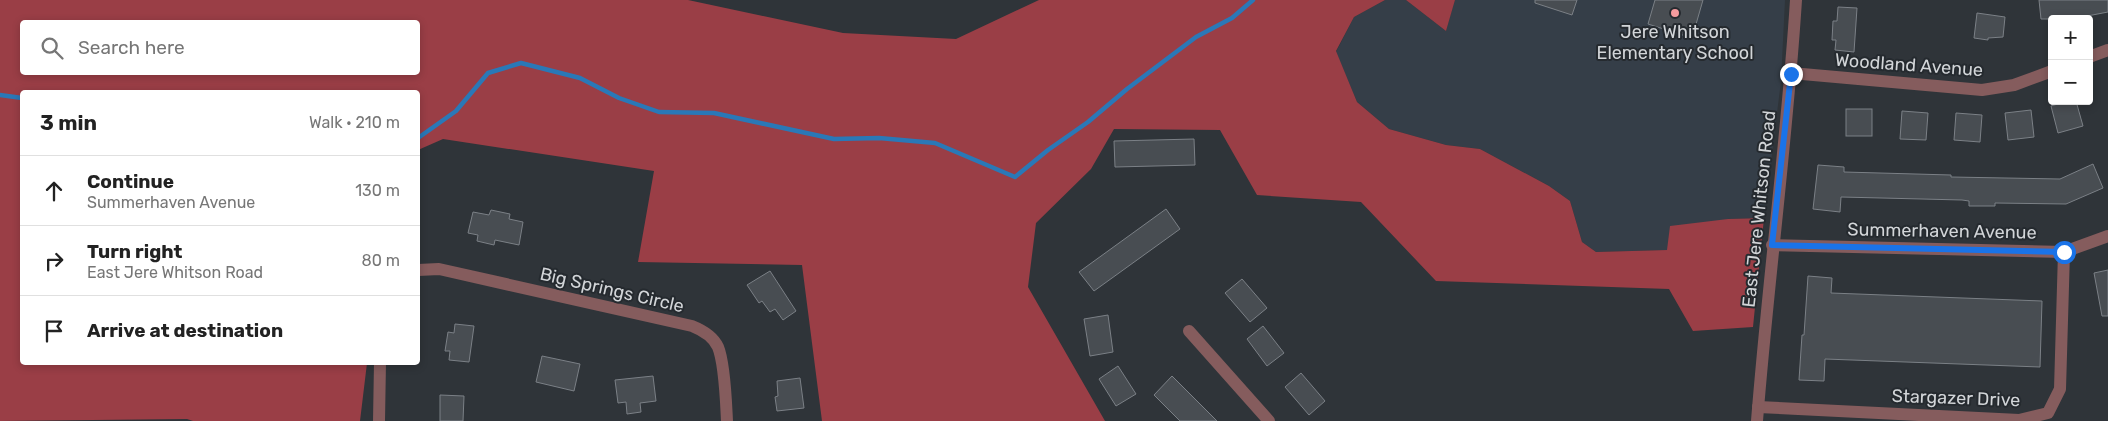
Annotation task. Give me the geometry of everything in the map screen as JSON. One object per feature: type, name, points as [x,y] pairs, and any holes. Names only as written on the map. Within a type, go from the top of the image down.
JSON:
[{"type":"street","name":"East Jere Whitson Road","points":[[1756,421],[1772,245],[1791,74],[1796,0]]},
{"type":"street","points":[[2093,56],[2108,50]]},
{"type":"street","name":"Woodland Avenue","points":[[1791,74],[1982,90],[2014,84],[2048,72]]},
{"type":"street","name":"Summerhaven Avenue","points":[[1772,245],[2064,252],[2108,236]]},
{"type":"street","name":"Stargazer Drive","points":[[1758,407],[2018,420],[2048,414],[2060,389],[2064,252]]},
{"type":"street","name":"Big Springs Circle","points":[[420,270],[439,269],[692,326],[706,332],[718,347],[727,421]]},
{"type":"street","points":[[1189,331],[1269,421]]},
{"type":"street","points":[[379,421],[380,365]]},
{"type":"shaded area","points":[[0,0],[688,0],[843,33],[956,39],[1039,0],[1385,0],[1354,17],[1336,51],[1357,102],[1389,129],[1446,145],[1480,149],[1549,186],[1570,201],[1582,242],[1596,252],[1667,250],[1670,226],[1728,219],[1764,218],[1753,327],[1693,331],[1669,289],[1436,281],[1361,202],[1257,195],[1220,130],[1114,129],[1091,169],[1036,223],[1028,287],[1105,421],[822,421],[802,265],[638,262],[654,171],[443,139],[420,149],[420,90],[20,90],[20,365],[367,365],[360,421],[193,421],[187,419],[0,421]]},
{"type":"shaded area","points":[[1385,0],[1406,0],[1446,31],[1455,0],[1785,0],[1781,81],[1764,218],[1728,219],[1667,250],[1596,252],[1582,242],[1570,201],[1549,186],[1480,149],[1446,145],[1389,129],[1357,102],[1336,52],[1354,17]]},
{"type":"shaded area","points":[[1406,0],[1455,0],[1446,31]]},
{"type":"building","name":"Jere Whitson Elementary School","points":[[1535,0],[1577,0],[1572,15],[1535,3]]},
{"type":"building","name":"Jere Whitson Elementary School","points":[[1655,0],[1703,0],[1692,38],[1648,24]]},
{"type":"building","points":[[2039,0],[2108,0],[2108,12],[2092,15],[2048,15],[2048,19],[2041,19]]},
{"type":"building","points":[[1838,7],[1857,8],[1854,52],[1835,50],[1836,40],[1832,40],[1833,21],[1837,21]]},
{"type":"building","points":[[1977,13],[2005,17],[2003,37],[1988,38],[1988,40],[1974,38]]},
{"type":"building","points":[[2077,105],[2083,126],[2058,133],[2051,106]]},
{"type":"building","points":[[1846,109],[1872,109],[1872,136],[1846,136]]},
{"type":"building","points":[[2031,110],[2034,137],[2008,140],[2005,113]]},
{"type":"building","points":[[1902,111],[1928,113],[1926,140],[1900,139]]},
{"type":"building","points":[[1956,113],[1982,115],[1980,142],[1954,140]]},
{"type":"building","points":[[1194,139],[1195,165],[1115,167],[1114,141]]},
{"type":"building","points":[[2093,164],[2103,188],[2066,204],[1995,203],[1995,206],[1969,206],[1969,201],[1962,200],[1841,197],[1840,212],[1813,209],[1818,165],[1844,167],[1844,172],[1951,175],[1951,177],[2060,179]]},
{"type":"building","points":[[1166,209],[1180,229],[1094,291],[1079,272]]},
{"type":"building","points":[[491,210],[510,214],[509,219],[523,222],[519,245],[495,240],[494,245],[477,241],[478,235],[468,233],[473,212],[489,215]]},
{"type":"building","points":[[2108,270],[2108,316],[2102,316],[2094,273]]},
{"type":"building","points":[[770,271],[796,311],[783,320],[775,309],[770,312],[762,301],[759,303],[747,285]]},
{"type":"building","points":[[1808,276],[1832,278],[1831,293],[2042,301],[2040,367],[1825,359],[1824,381],[1799,380]]},
{"type":"building","points":[[1242,279],[1267,308],[1250,322],[1225,293]]},
{"type":"building","points":[[1108,315],[1113,352],[1090,356],[1084,319]]},
{"type":"building","points":[[455,324],[474,326],[469,362],[449,360],[450,351],[445,351],[448,332],[454,333]]},
{"type":"building","points":[[1263,326],[1284,353],[1267,366],[1247,339]]},
{"type":"building","points":[[542,356],[580,364],[574,391],[536,382]]},
{"type":"building","points":[[1118,366],[1136,394],[1116,406],[1099,379]]},
{"type":"building","points":[[1301,373],[1325,401],[1309,415],[1285,387]]},
{"type":"building","points":[[653,376],[656,401],[640,403],[641,412],[627,414],[626,402],[618,403],[615,380]]},
{"type":"building","points":[[1172,376],[1217,421],[1180,421],[1154,395]]},
{"type":"building","points":[[800,378],[804,408],[777,411],[775,397],[778,396],[777,381]]},
{"type":"building","points":[[440,395],[464,396],[463,421],[440,421]]},
{"type":"waterway","points":[[420,137],[456,111],[488,73],[521,63],[580,78],[619,98],[659,112],[714,113],[834,139],[879,138],[935,143],[1015,177],[1196,37],[1232,18],[1253,0]]},
{"type":"waterway","points":[[0,95],[20,98]]},
{"type":"place","name":"Jere Whitson Elementary School","points":[[1675,13]]},
{"type":"route","points":[[1791,74],[1772,245],[2064,252]]}]
